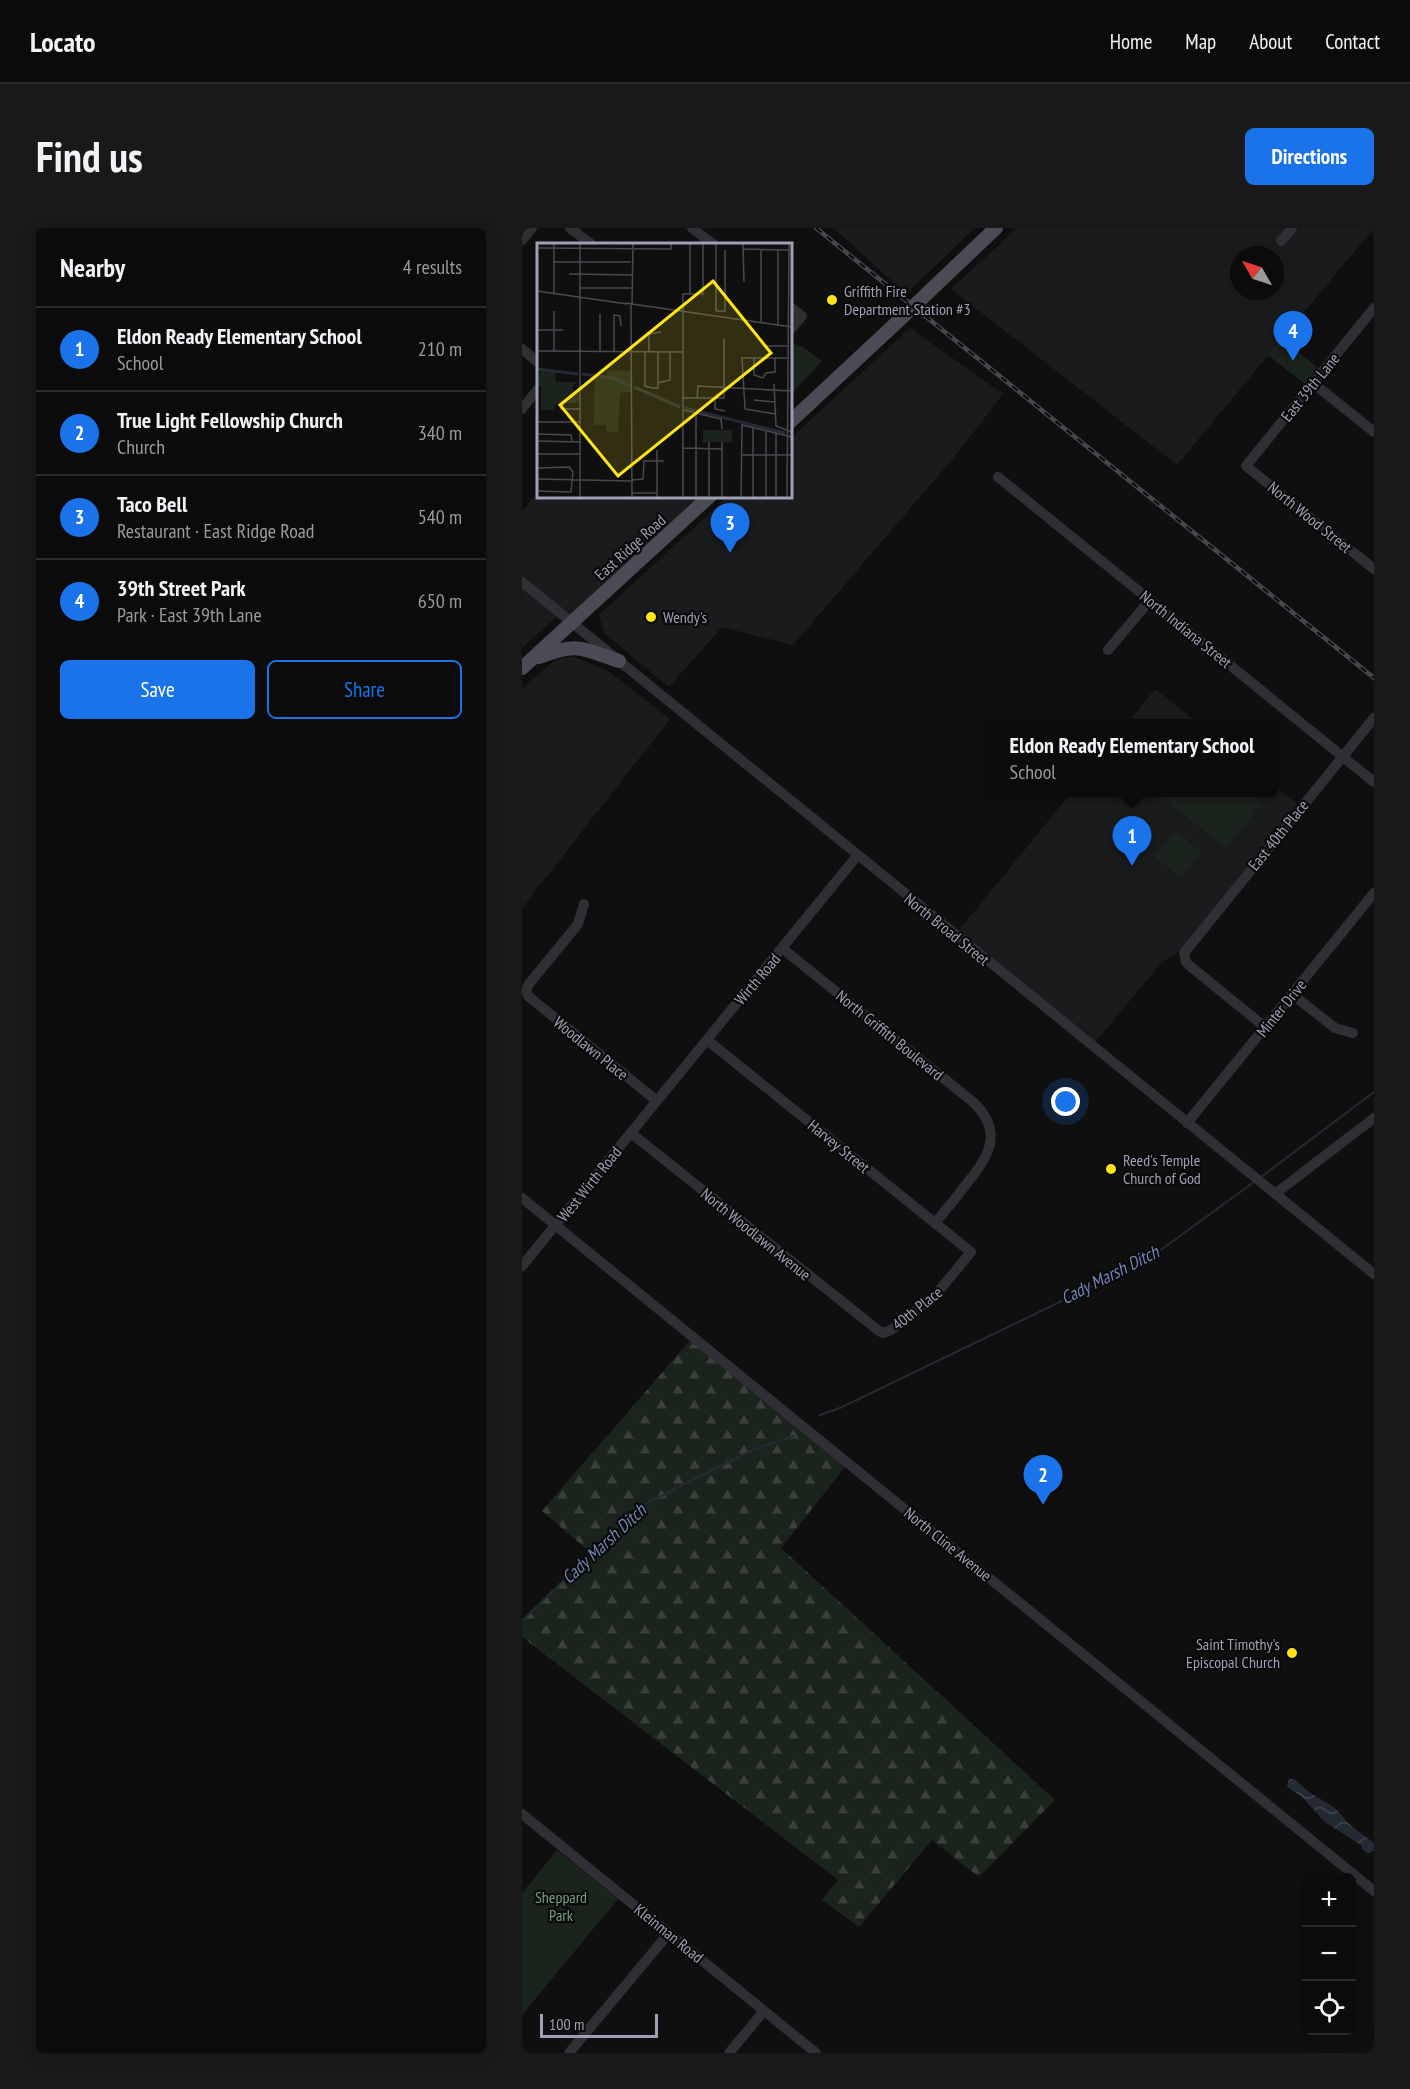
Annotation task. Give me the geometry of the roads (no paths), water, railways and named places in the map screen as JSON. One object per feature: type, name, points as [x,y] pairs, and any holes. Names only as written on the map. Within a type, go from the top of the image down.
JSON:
[{"type":"main road","points":[[792,420],[996,228]]},
{"type":"main road","name":"East Ridge Road","points":[[525,665],[709,498]]},
{"type":"main road","points":[[525,665],[564,648],[578,647],[619,661]]},
{"type":"street","points":[[522,240],[532,228]]},
{"type":"street","points":[[570,228],[590,243]]},
{"type":"street","points":[[693,228],[712,243]]},
{"type":"street","points":[[1281,241],[1292,228]]},
{"type":"street","points":[[792,308],[802,316],[792,328]]},
{"type":"street","name":"East 39th Lane","points":[[1246,466],[1374,308]]},
{"type":"street","points":[[522,349],[537,361]]},
{"type":"street","points":[[1313,383],[1374,432]]},
{"type":"street","points":[[522,409],[537,390]]},
{"type":"street","name":"North Wood Street","points":[[1246,466],[1374,568]]},
{"type":"street","name":"North Indiana Street","points":[[998,477],[1374,782]]},
{"type":"street","name":"North Broad Street","points":[[522,582],[1374,1274]]},
{"type":"street","points":[[1108,650],[1150,600]]},
{"type":"street","name":"East 40th Place","points":[[1265,1027],[1190,966],[1186,962],[1184,953],[1374,718]]},
{"type":"street","name":"Wirth Road","points":[[657,1101],[857,856]]},
{"type":"street","name":"Minter Drive","points":[[1187,1123],[1374,893]]},
{"type":"street","name":"Woodlawn Place","points":[[584,904],[578,924],[528,984],[527,993],[532,1000],[657,1101]]},
{"type":"street","name":"North Griffith Boulevard","points":[[783,949],[973,1102],[984,1115],[990,1128],[987,1157],[935,1223]]},
{"type":"street","points":[[1292,994],[1335,1028],[1353,1033]]},
{"type":"street","name":"Harvey Street","points":[[706,1040],[971,1252]]},
{"type":"street","name":"West Wirth Road","points":[[522,1266],[657,1101]]},
{"type":"street","points":[[1275,1194],[1374,1118]]},
{"type":"street","name":"North Woodlawn Avenue","points":[[631,1133],[883,1333]]},
{"type":"street","name":"North Cline Avenue","points":[[522,1198],[1374,1891]]},
{"type":"street","name":"40th Place","points":[[883,1333],[891,1330],[933,1298],[971,1252]]},
{"type":"street","name":"Kleinman Road","points":[[522,1814],[816,2053]]},
{"type":"street","points":[[569,2053],[669,1933]]},
{"type":"street","points":[[729,2053],[764,2011]]},
{"type":"water","points":[[1289,1779],[1294,1779],[1309,1792],[1335,1808],[1352,1827],[1374,1843],[1374,1851],[1368,1853],[1362,1849],[1361,1845],[1325,1822],[1301,1796],[1287,1787]]},
{"type":"waterway","name":"Cady Marsh Ditch","points":[[1261,1177],[1374,1092]]},
{"type":"waterway","name":"Cady Marsh Ditch","points":[[820,1415],[840,1408],[1147,1260],[1254,1182]]},
{"type":"waterway","name":"Cady Marsh Ditch","points":[[522,1621],[632,1513],[645,1504],[755,1449],[794,1436]]},
{"type":"railway","points":[[816,228],[1374,678]]},
{"type":"place","name":"Griffith Fire Department Station #3","points":[[832,300]]},
{"type":"place","name":"39th Street Park","points":[[1293,361]]},
{"type":"place","name":"Taco Bell","points":[[730,553]]},
{"type":"place","name":"Wendy's","points":[[651,617]]},
{"type":"place","name":"Eldon Ready Elementary School","points":[[1132,866]]},
{"type":"place","name":"Reed's Temple Church of God","points":[[1111,1169]]},
{"type":"place","name":"True Light Fellowship Church","points":[[1043,1505]]},
{"type":"place","name":"Saint Timothy's Episcopal Church","points":[[1292,1653]]},
{"type":"park label","name":"Sheppard Park","points":[[561,1906]]}]
